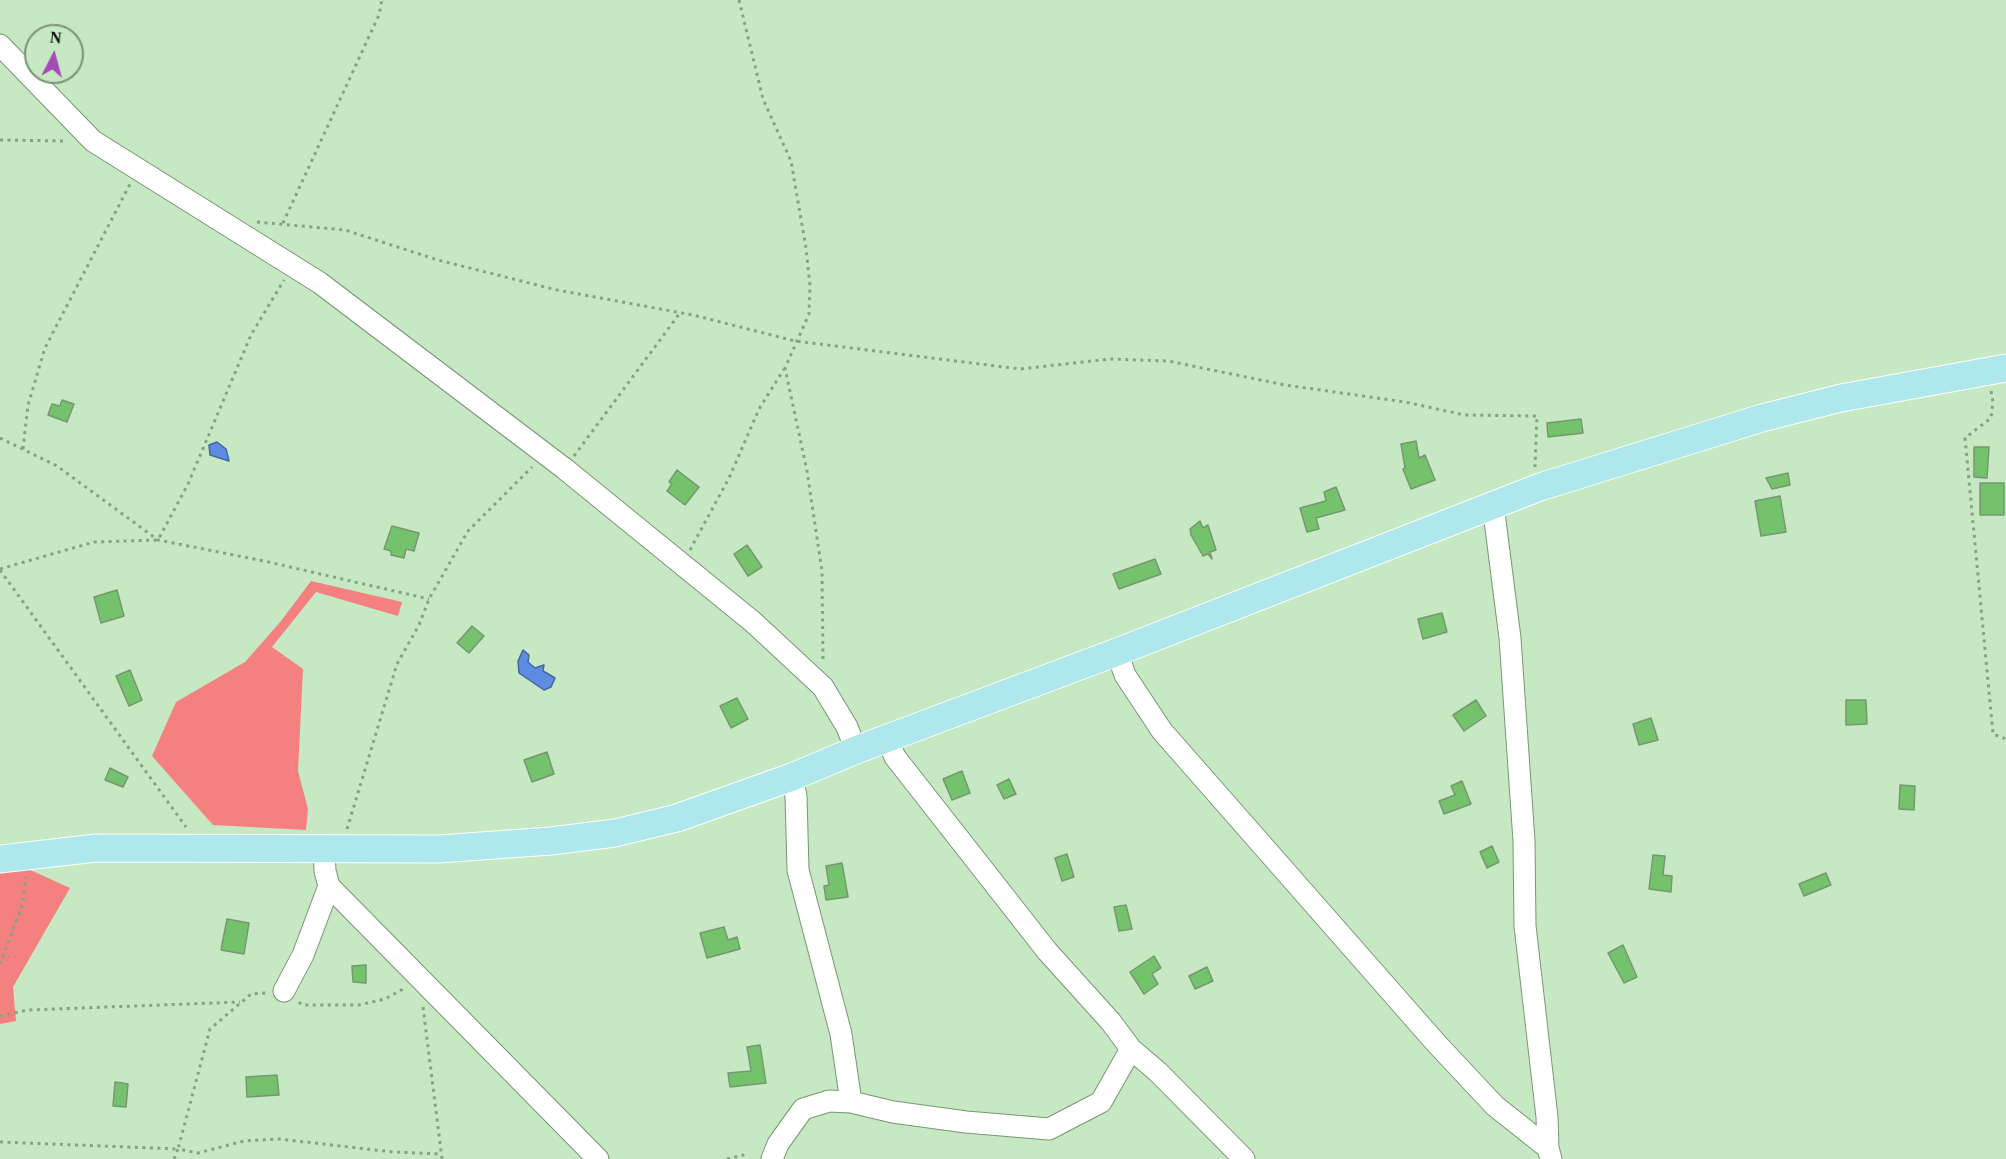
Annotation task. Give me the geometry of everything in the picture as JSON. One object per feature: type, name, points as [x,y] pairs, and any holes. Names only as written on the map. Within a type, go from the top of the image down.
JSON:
[{"type":"main road","points":[[0,859],[96,848],[439,849],[551,841],[615,833],[677,818],[792,777],[856,750],[1117,652],[1540,488],[1762,418],[1840,398],[1997,370]]},
{"type":"street","points":[[0,45],[93,141],[320,283],[565,469],[753,622],[823,687],[847,727],[856,750]]},
{"type":"street","points":[[1493,506],[1510,638],[1524,841],[1525,926],[1550,1153]]},
{"type":"street","points":[[1117,652],[1125,675],[1169,739],[1359,957],[1495,1106],[1550,1153]]},
{"type":"street","points":[[887,739],[895,757],[1047,951],[1111,1022],[1131,1049],[1158,1072],[1244,1159]]},
{"type":"street","points":[[792,777],[796,796],[798,870],[841,1034],[851,1102]]},
{"type":"street","points":[[333,849],[325,871],[329,886],[598,1159]]},
{"type":"street","points":[[284,991],[303,955],[329,886]]},
{"type":"street","points":[[772,1159],[778,1144],[803,1109],[830,1101],[851,1102],[893,1112],[955,1121],[1049,1129],[1101,1102],[1131,1049]]},
{"type":"path","points":[[283,223],[379,15],[382,0]]},
{"type":"path","points":[[681,565],[729,478],[759,409],[784,368],[809,314],[810,286],[801,208],[791,161],[763,99],[739,0]]},
{"type":"path","points":[[0,140],[93,141]]},
{"type":"path","points":[[23,449],[27,405],[45,348],[139,170]]},
{"type":"path","points":[[251,221],[345,230],[438,260],[556,290],[680,313],[795,341],[1020,369],[1110,359],[1168,361],[1285,385],[1405,402],[1466,415],[1537,416],[1534,469],[1540,488]]},
{"type":"path","points":[[158,540],[188,484],[251,335],[293,266]]},
{"type":"path","points":[[565,469],[680,313]]},
{"type":"path","points":[[784,368],[807,471],[822,572],[823,687]]},
{"type":"path","points":[[1997,370],[1990,418],[1965,438],[1992,734],[2006,740]]},
{"type":"path","points":[[0,438],[57,466],[158,540]]},
{"type":"path","points":[[333,849],[397,664],[419,625],[429,599],[468,531],[544,455]]},
{"type":"path","points":[[186,850],[186,823],[0,569],[94,542],[158,540],[264,561],[429,599]]},
{"type":"path","points":[[0,964],[23,903],[29,854]]},
{"type":"path","points":[[174,1159],[210,1029],[251,994],[284,991],[302,1005],[359,1005],[385,999],[420,980],[442,1159]]},
{"type":"path","points":[[0,1016],[28,1011],[242,1002]]},
{"type":"path","points":[[0,1142],[178,1149],[198,1153],[244,1141],[279,1139],[393,1152],[441,1154]]},
{"type":"path","points":[[727,1159],[743,1155],[743,1159]]},
{"type":"shaded area","points":[[311,581],[402,602],[398,616],[316,592],[272,647],[303,669],[298,771],[308,809],[306,830],[213,825],[152,756],[176,702],[245,662],[281,621]]},
{"type":"shaded area","points":[[17,864],[70,888],[13,987],[16,1021],[0,1024],[0,868]]},
{"type":"water","points":[[217,442],[226,449],[229,461],[210,455],[209,445]]},
{"type":"water","points":[[523,650],[529,655],[528,662],[535,668],[544,665],[543,671],[555,678],[551,687],[544,690],[519,673],[518,661]]},
{"type":"building","points":[[62,400],[74,404],[67,422],[48,415],[52,404],[60,406]]},
{"type":"building","points":[[1581,419],[1583,433],[1548,437],[1547,423]]},
{"type":"building","points":[[1416,441],[1419,458],[1425,455],[1435,480],[1411,489],[1403,469],[1405,468],[1401,444]]},
{"type":"building","points":[[1974,447],[1989,447],[1987,478],[1974,477]]},
{"type":"building","points":[[677,470],[699,487],[685,505],[667,491],[672,484],[669,482]]},
{"type":"building","points":[[1788,473],[1790,485],[1772,489],[1766,478]]},
{"type":"building","points":[[1980,483],[2004,483],[2004,515],[1980,515]]},
{"type":"building","points":[[1336,487],[1345,510],[1316,518],[1319,529],[1307,532],[1300,508],[1326,501],[1324,492]]},
{"type":"building","points":[[1780,496],[1786,532],[1761,536],[1755,501]]},
{"type":"building","points":[[1200,521],[1203,528],[1208,525],[1216,550],[1210,552],[1212,559],[1208,554],[1203,556],[1191,535],[1190,529]]},
{"type":"building","points":[[392,526],[419,533],[414,551],[406,549],[404,558],[391,555],[391,551],[384,549]]},
{"type":"building","points":[[747,545],[762,567],[748,576],[734,554]]},
{"type":"building","points":[[1155,559],[1161,574],[1119,589],[1113,574]]},
{"type":"building","points":[[117,590],[124,616],[101,623],[94,597]]},
{"type":"building","points":[[1442,613],[1447,632],[1423,639],[1418,619]]},
{"type":"building","points":[[472,626],[484,636],[469,653],[457,643]]},
{"type":"building","points":[[130,670],[142,700],[129,706],[116,676]]},
{"type":"building","points":[[737,698],[748,719],[731,728],[720,706]]},
{"type":"building","points":[[1476,700],[1486,716],[1464,731],[1453,715]]},
{"type":"building","points":[[1846,700],[1866,700],[1867,724],[1846,725]]},
{"type":"building","points":[[1651,718],[1658,740],[1639,745],[1633,724]]},
{"type":"building","points":[[547,752],[554,774],[532,782],[524,760]]},
{"type":"building","points":[[110,768],[128,777],[123,787],[105,780]]},
{"type":"building","points":[[962,771],[970,793],[952,800],[943,779]]},
{"type":"building","points":[[1009,779],[1016,794],[1004,799],[997,785]]},
{"type":"building","points":[[1462,781],[1471,804],[1444,814],[1439,801],[1455,795],[1451,786]]},
{"type":"building","points":[[1900,785],[1915,786],[1914,810],[1899,809]]},
{"type":"building","points":[[1492,846],[1499,862],[1487,868],[1480,852]]},
{"type":"building","points":[[1067,854],[1074,877],[1062,881],[1055,858]]},
{"type":"building","points":[[1653,855],[1665,856],[1663,875],[1672,876],[1671,892],[1649,889]]},
{"type":"building","points":[[842,863],[848,897],[826,900],[824,886],[829,885],[826,866]]},
{"type":"building","points":[[1826,873],[1831,885],[1804,896],[1799,884]]},
{"type":"building","points":[[1126,905],[1132,929],[1119,931],[1114,907]]},
{"type":"building","points":[[227,919],[249,923],[244,954],[221,950]]},
{"type":"building","points":[[724,927],[728,940],[737,937],[740,949],[707,958],[700,933]]},
{"type":"building","points":[[1623,945],[1637,977],[1624,983],[1608,953]]},
{"type":"building","points":[[1154,956],[1161,968],[1152,974],[1158,984],[1144,994],[1130,972]]},
{"type":"building","points":[[366,965],[366,983],[353,982],[352,966]]},
{"type":"building","points":[[1207,967],[1213,981],[1195,989],[1189,976]]},
{"type":"building","points":[[760,1045],[766,1083],[730,1087],[728,1073],[751,1071],[747,1047]]},
{"type":"building","points":[[277,1075],[279,1095],[247,1097],[246,1077]]},
{"type":"building","points":[[115,1082],[128,1084],[126,1107],[113,1106]]}]
